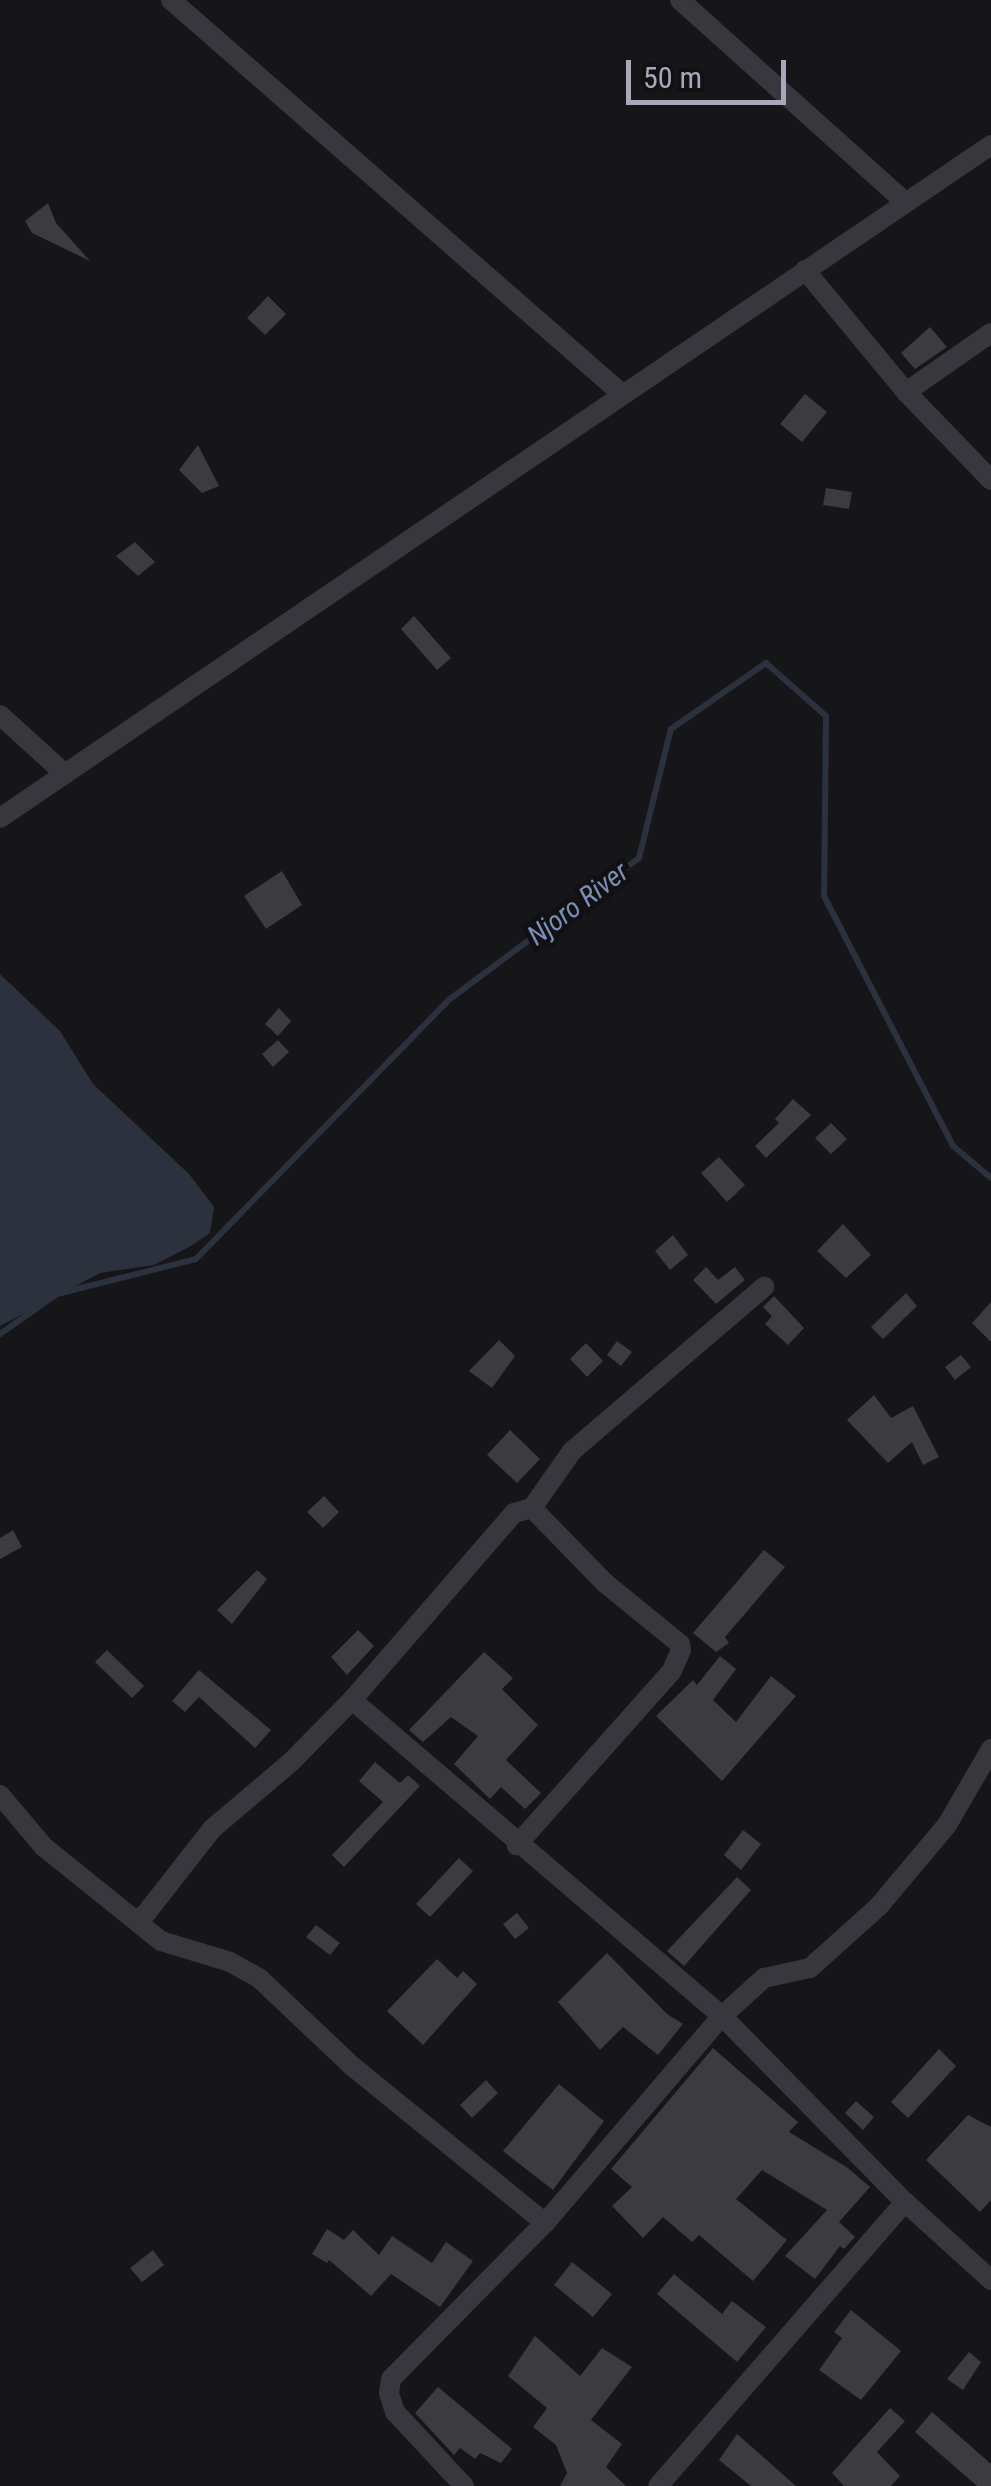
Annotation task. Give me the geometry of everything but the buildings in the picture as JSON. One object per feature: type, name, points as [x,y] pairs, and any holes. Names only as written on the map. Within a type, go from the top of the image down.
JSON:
[{"type":"street","points":[[171,0],[622,394]]},
{"type":"street","points":[[680,0],[904,202]]},
{"type":"street","points":[[0,818],[991,144]]},
{"type":"street","points":[[806,270],[906,392],[991,480]]},
{"type":"street","points":[[906,392],[991,332]]},
{"type":"street","points":[[0,715],[65,774]]},
{"type":"street","points":[[136,1918],[144,1916],[182,1862],[212,1830],[291,1762],[352,1700],[514,1512],[532,1508],[572,1451],[764,1286]]},
{"type":"street","points":[[518,1845],[671,1672],[681,1650],[680,1644],[605,1583],[532,1508]]},
{"type":"street","points":[[352,1700],[722,2016],[906,2202],[991,2280]]},
{"type":"street","points":[[464,2486],[395,2412],[388,2394],[392,2380],[545,2223],[722,2016],[764,1978],[810,1968],[879,1906],[947,1824],[991,1749]]},
{"type":"street","points":[[0,1796],[44,1847],[162,1941],[230,1962],[259,1978],[352,2066],[545,2223]]},
{"type":"street","points":[[658,2486],[906,2202]]},
{"type":"water","points":[[0,974],[60,1031],[93,1084],[189,1174],[214,1207],[210,1233],[191,1246],[154,1265],[100,1273],[0,1326]]},
{"type":"waterway","name":"Njoro River","points":[[0,1334],[57,1294],[196,1259],[450,999],[639,858],[671,729],[766,663],[826,716],[824,896],[953,1146],[991,1178]]}]
